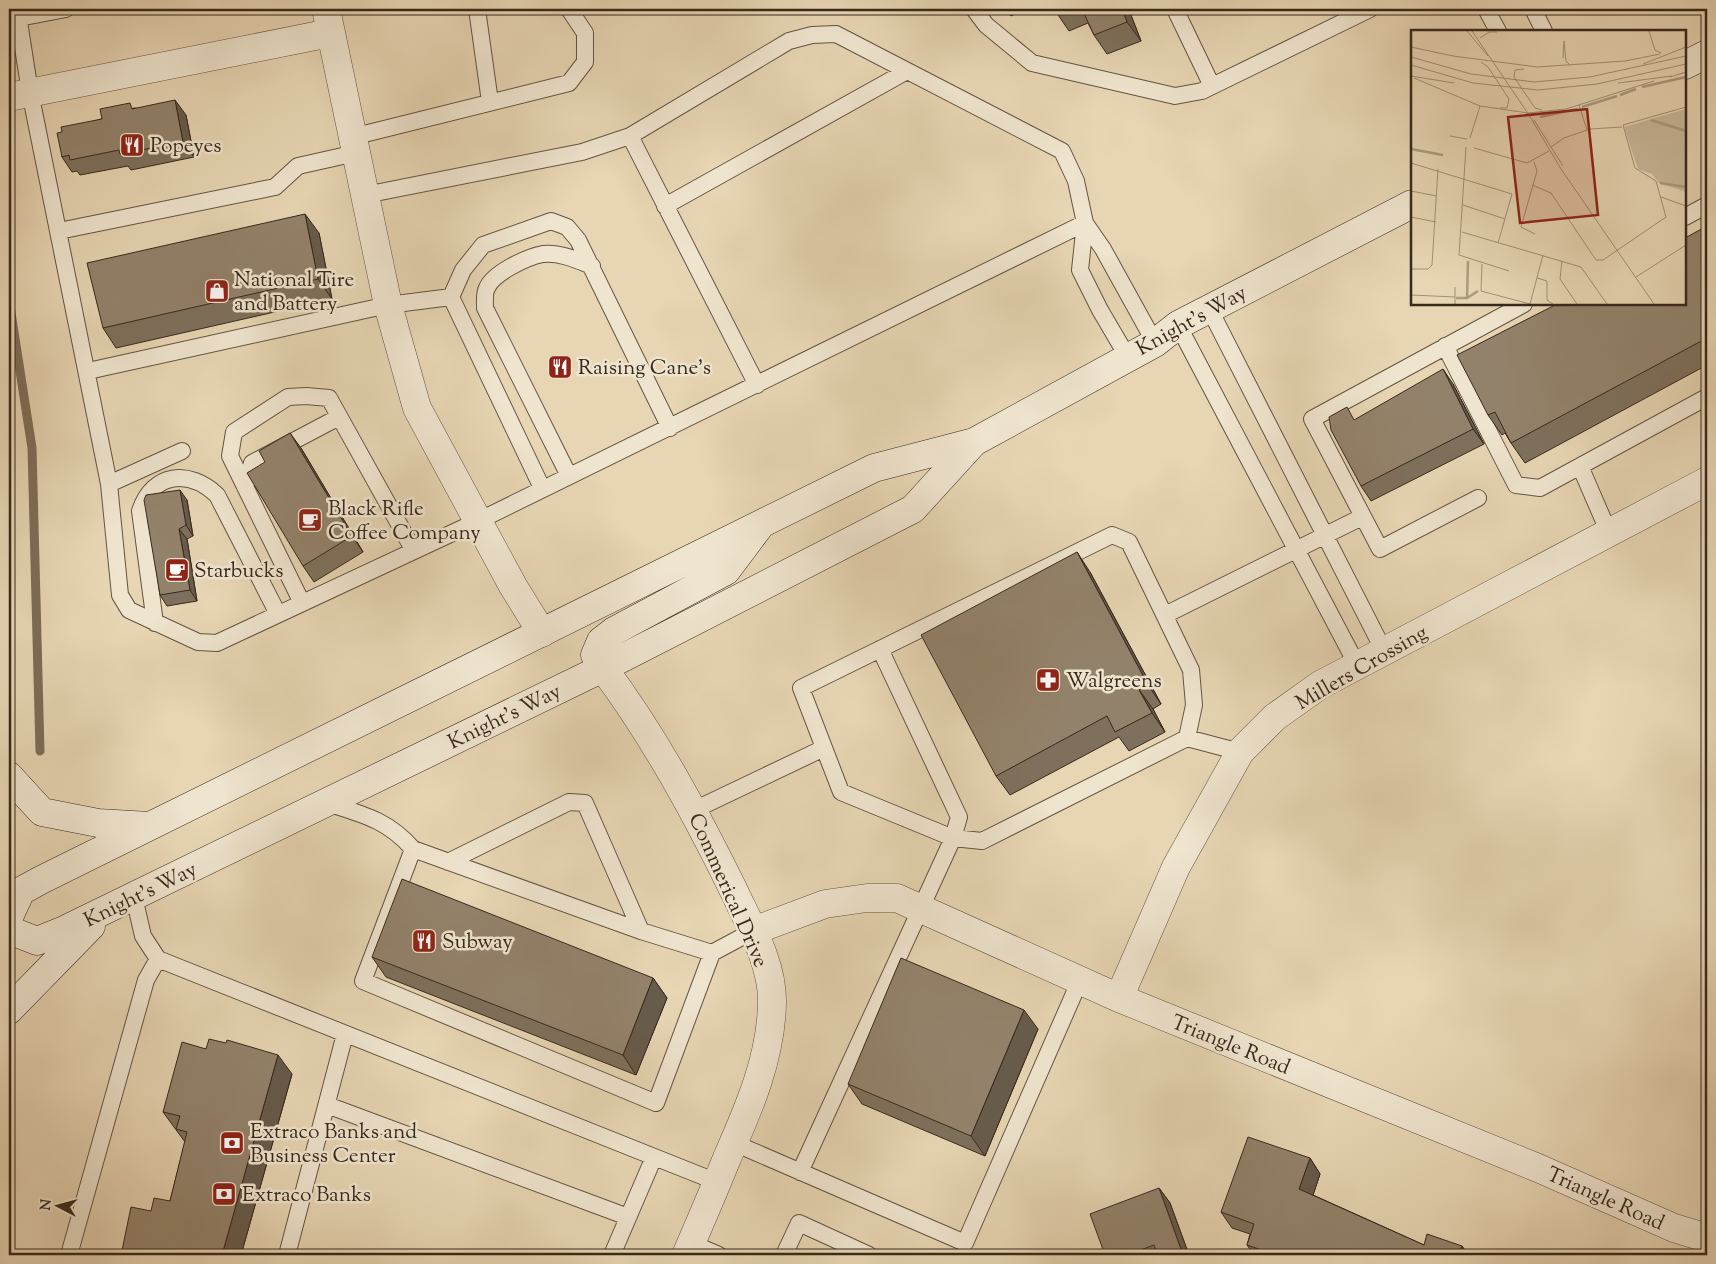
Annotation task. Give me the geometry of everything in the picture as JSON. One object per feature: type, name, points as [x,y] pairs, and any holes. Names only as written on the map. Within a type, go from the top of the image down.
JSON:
[{"type":"street","points":[[20,94],[328,21],[388,305],[417,408],[478,521],[542,633]]},
{"type":"street","points":[[1686,64],[1707,54]]},
{"type":"street","name":"Knight's Way","points":[[9,917],[21,891],[874,468],[974,442],[1127,356],[1155,343],[1178,325],[1209,308],[1411,205]]},
{"type":"street","name":"Knight's Way","points":[[9,930],[37,941],[122,903],[603,668],[914,509],[974,442]]},
{"type":"street","name":"Millers Crossing","points":[[1119,998],[1176,867],[1240,752],[1275,717],[1320,685],[1707,481]]},
{"type":"street","points":[[603,668],[595,655],[601,642],[614,631],[645,613],[726,571],[762,522]]},
{"type":"street","name":"Commerical Drive","points":[[603,668],[625,698],[694,810],[753,931],[766,963],[771,1009],[768,1042],[753,1098],[689,1249]]},
{"type":"street","points":[[9,776],[42,812],[98,823],[153,826]]},
{"type":"street","name":"Triangle Road","points":[[753,931],[825,904],[867,898],[897,898],[1119,998],[1538,1168],[1674,1228],[1707,1238]]},
{"type":"street","points":[[9,1010],[69,947],[122,903]]},
{"type":"lane","points":[[66,9],[18,14],[20,94],[59,231],[88,371],[110,484],[120,595],[129,610],[198,642],[217,643],[478,521],[1085,223]]},
{"type":"lane","points":[[477,9],[490,102]]},
{"type":"lane","points":[[59,231],[275,187],[298,166],[354,145],[490,102],[568,83],[585,62],[585,33],[569,9]]},
{"type":"lane","points":[[974,9],[986,26],[1032,63],[1175,96],[1202,91],[1370,9]]},
{"type":"lane","points":[[1175,9],[1212,86]]},
{"type":"lane","points":[[1486,9],[1497,30]]},
{"type":"lane","points":[[1533,9],[1544,30]]},
{"type":"lane","points":[[365,195],[582,152],[630,136],[789,41],[812,35],[836,34],[1062,151],[1076,181],[1085,223],[1080,270],[1100,310],[1127,356]]},
{"type":"lane","points":[[665,206],[907,71]]},
{"type":"lane","points":[[630,136],[757,385]]},
{"type":"lane","points":[[1686,216],[1707,205]]},
{"type":"lane","points":[[542,488],[451,297],[462,270],[483,245],[551,221],[567,227],[578,240],[592,266],[670,428]]},
{"type":"lane","points":[[1085,223],[1103,249],[1155,343]]},
{"type":"lane","points":[[569,476],[485,308],[487,288],[500,275],[521,261],[544,254],[565,256],[592,266]]},
{"type":"lane","points":[[88,371],[388,305],[451,297]]},
{"type":"lane","points":[[1478,498],[1380,549],[1312,418],[1522,305]]},
{"type":"lane","points":[[1209,308],[1384,651]]},
{"type":"lane","points":[[1178,325],[1357,665]]},
{"type":"lane","points":[[1445,346],[1516,485],[1540,488],[1707,397]]},
{"type":"lane","points":[[302,603],[230,456],[234,432],[288,397],[329,398],[414,550]]},
{"type":"lane","points":[[245,487],[252,462],[339,416]]},
{"type":"lane","points":[[110,484],[182,451]]},
{"type":"lane","points":[[1580,466],[1609,533]]},
{"type":"lane","points":[[155,623],[140,511],[145,496],[153,488],[168,480],[186,478],[205,484],[217,495],[278,614]]},
{"type":"lane","points":[[1165,615],[1362,517]]},
{"type":"lane","points":[[1187,738],[1194,705],[1191,670],[1130,542],[1112,535],[801,688],[841,792],[953,838],[982,841],[1187,738],[1240,752]]},
{"type":"lane","points":[[800,1172],[953,838],[959,817],[880,649]]},
{"type":"lane","points":[[694,810],[824,748]]},
{"type":"lane","points":[[448,862],[569,802],[585,803],[641,931]]},
{"type":"lane","points":[[327,803],[378,819],[399,833],[414,849],[641,931],[712,953]]},
{"type":"lane","points":[[414,849],[363,981],[656,1103],[712,953],[753,931]]},
{"type":"lane","points":[[122,903],[158,959],[717,1182]]},
{"type":"lane","points":[[70,1255],[146,980],[158,959]]},
{"type":"lane","points":[[734,1143],[964,1243],[1080,980]]},
{"type":"lane","points":[[287,1255],[345,1034]]},
{"type":"lane","points":[[327,1105],[628,1217]]},
{"type":"lane","points":[[612,1255],[654,1157]]},
{"type":"lane","points":[[784,1255],[799,1223],[869,1255]]},
{"type":"lane","points":[[689,1249],[719,1255]]},
{"type":"building","points":[[1082,9],[1122,9],[1127,22],[1094,35]]},
{"type":"building","points":[[175,100],[183,142],[120,154],[119,150],[70,160],[69,155],[62,157],[57,133],[62,132],[61,127],[102,119],[100,109],[130,103],[132,109]]},
{"type":"building","name":"National Tire and Battery","points":[[305,214],[318,279],[103,328],[87,263]]},
{"type":"building","points":[[1707,226],[1707,338],[1511,443],[1495,412],[1488,415],[1457,355],[1555,305],[1686,305],[1686,237]]},
{"type":"building","points":[[1443,369],[1473,429],[1361,486],[1331,430],[1329,417],[1347,407],[1354,420]]},
{"type":"building","name":"Black Rifle Coffee Company","points":[[290,433],[352,536],[303,566],[247,473],[265,462],[259,451]]},
{"type":"building","name":"Starbucks","points":[[180,490],[186,525],[179,529],[190,590],[160,595],[144,500],[146,495]]},
{"type":"building","name":"Walgreens","points":[[1077,552],[1148,685],[1139,690],[1152,713],[1115,732],[1107,716],[996,776],[921,635]]},
{"type":"building","points":[[402,879],[653,978],[623,1055],[372,957]]},
{"type":"building","points":[[901,958],[1024,1010],[971,1136],[848,1084]]},
{"type":"building","name":"Extraco Banks and Business Center","points":[[209,1039],[226,1043],[227,1040],[278,1055],[222,1255],[121,1255],[131,1207],[151,1211],[154,1198],[170,1201],[187,1132],[176,1129],[180,1116],[163,1112],[182,1042],[206,1049]]},
{"type":"building","points":[[1248,1137],[1310,1158],[1299,1189],[1424,1245],[1427,1234],[1462,1246],[1458,1255],[1282,1255],[1277,1253],[1276,1255],[1247,1245],[1254,1224],[1221,1212]]},
{"type":"building","points":[[1159,1188],[1182,1252],[1173,1255],[1158,1255],[1154,1245],[1127,1255],[1105,1255],[1090,1214]]},
{"type":"waterway","points":[[9,300],[32,448],[40,751]]},
{"type":"place","name":"Popeyes","points":[[132,145]]},
{"type":"place","name":"National Tire and Battery","points":[[217,291]]},
{"type":"place","name":"Raising Cane's","points":[[560,367]]},
{"type":"place","name":"Black Rifle Coffee Company","points":[[310,520]]},
{"type":"place","name":"Starbucks","points":[[177,570]]},
{"type":"place","name":"Walgreens","points":[[1048,680]]},
{"type":"place","name":"Subway","points":[[424,941]]},
{"type":"place","name":"Extraco Banks and Business Center","points":[[232,1143]]},
{"type":"place","name":"Extraco Banks","points":[[224,1194]]}]
